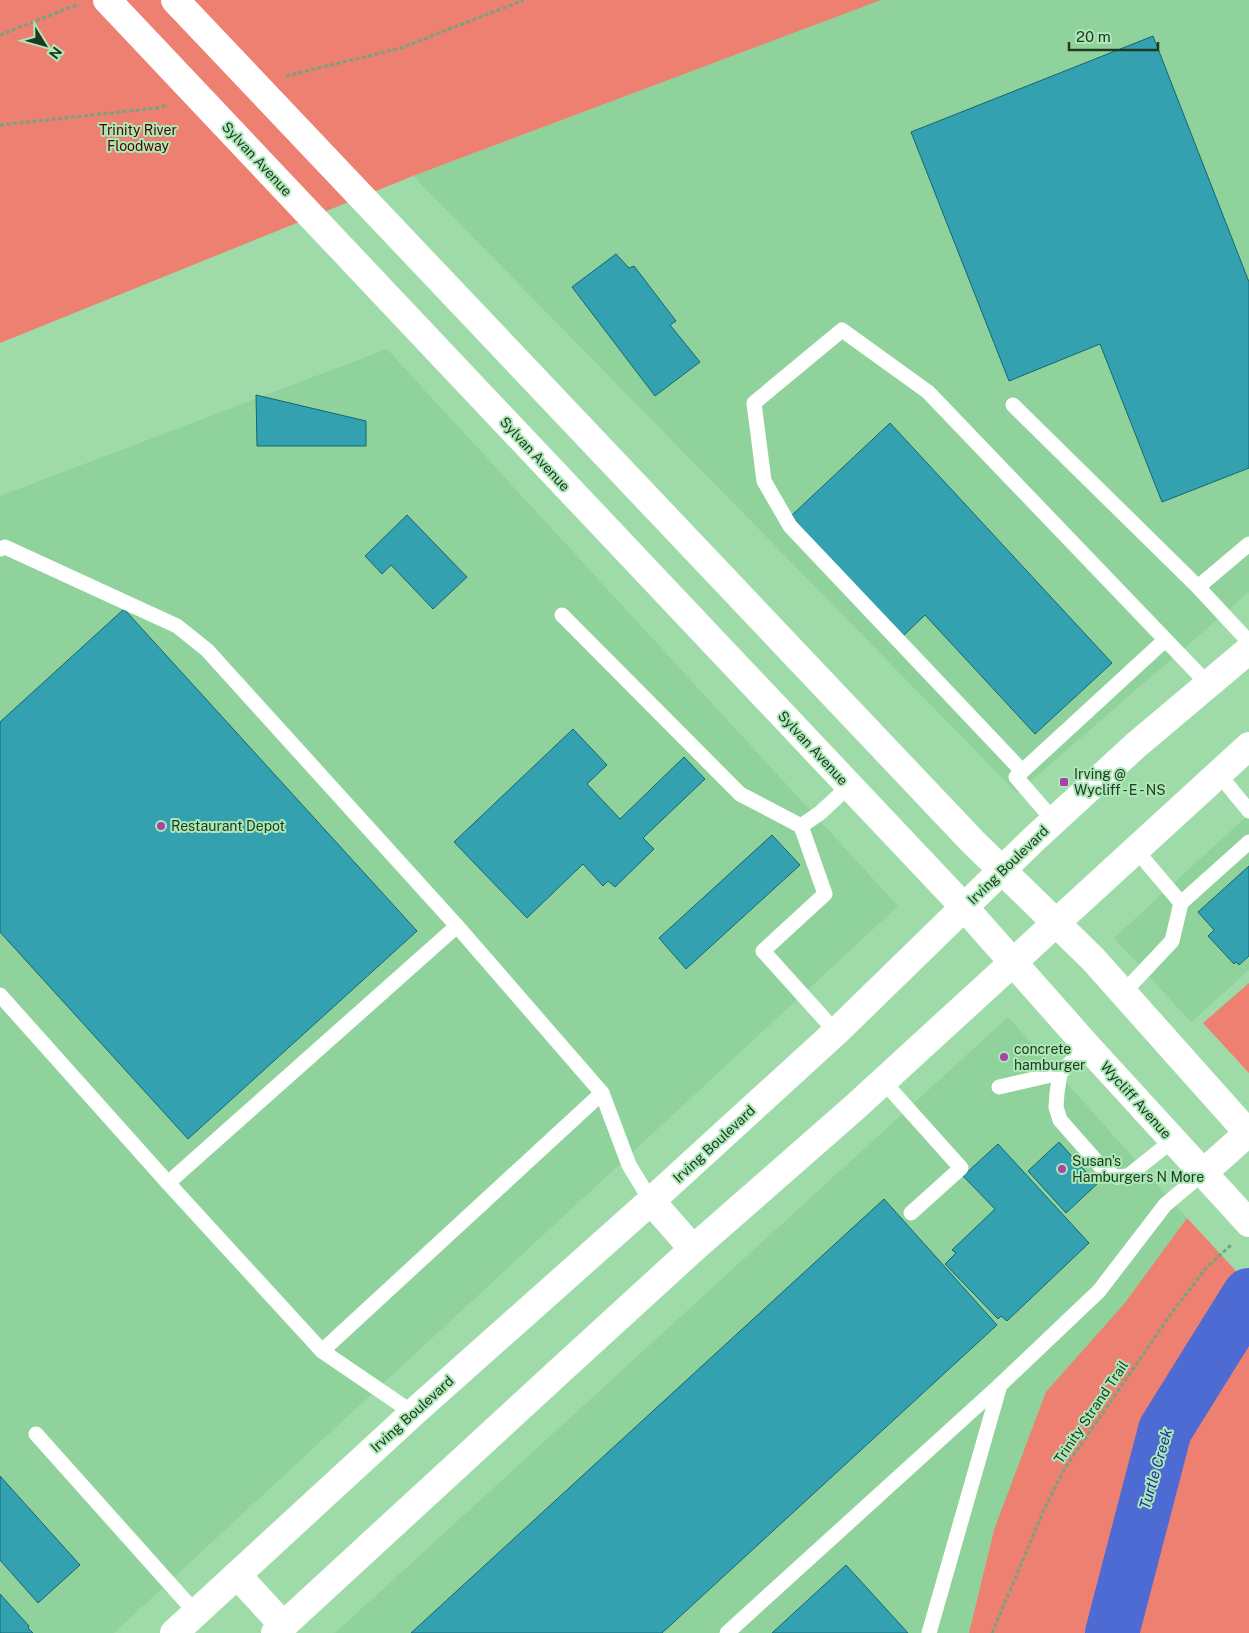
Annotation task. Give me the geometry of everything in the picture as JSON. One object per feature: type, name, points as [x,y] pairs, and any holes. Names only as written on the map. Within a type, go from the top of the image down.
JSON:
[{"type":"main road","points":[[175,0],[619,470],[1002,871],[1087,953],[1249,1134],[1203,1173]]},
{"type":"main road","name":"Sylvan Avenue","points":[[94,2],[569,490],[964,907]]},
{"type":"main road","name":"Irving Boulevard","points":[[174,1633],[413,1413],[652,1201],[836,1032],[964,907],[1135,746],[1249,650]]},
{"type":"main road","points":[[237,1575],[279,1629],[693,1249],[883,1081],[1249,746]]},
{"type":"main road","name":"Wycliff Avenue","points":[[964,907],[1203,1173],[1239,1224]]},
{"type":"main road","points":[[652,1201],[693,1249]]},
{"type":"lane","points":[[1022,771],[790,526],[764,481],[754,403],[842,330],[928,392],[1208,684]]},
{"type":"lane","points":[[1013,405],[1198,587],[1249,642]]},
{"type":"lane","points":[[1198,587],[1249,544]]},
{"type":"lane","points":[[0,550],[5,547],[178,626],[207,650],[457,926],[602,1093],[629,1165],[652,1201]]},
{"type":"lane","points":[[562,615],[740,794],[801,826],[825,894],[763,951],[836,1032]]},
{"type":"lane","points":[[1054,821],[1016,777],[1165,640]]},
{"type":"lane","points":[[1218,773],[1249,811]]},
{"type":"lane","points":[[801,826],[820,813],[849,786]]},
{"type":"lane","points":[[1123,993],[1172,940],[1181,903],[1249,842]]},
{"type":"lane","points":[[1136,850],[1181,903]]},
{"type":"lane","points":[[168,1183],[457,926]]},
{"type":"lane","points":[[0,996],[168,1183],[322,1350],[413,1413]]},
{"type":"lane","points":[[999,1087],[1060,1073],[1087,1046]]},
{"type":"lane","points":[[1060,1073],[1056,1107],[1060,1120],[1104,1170],[1116,1177],[1128,1176],[1172,1140]]},
{"type":"lane","points":[[883,1081],[961,1168],[911,1213]]},
{"type":"lane","points":[[322,1350],[602,1093]]},
{"type":"lane","points":[[726,1633],[1000,1385],[1099,1291],[1166,1205],[1203,1173]]},
{"type":"lane","points":[[929,1633],[1000,1385]]},
{"type":"lane","points":[[36,1434],[196,1613]]},
{"type":"path","points":[[0,35],[94,2]]},
{"type":"path","name":"Trinity Strand Trail","points":[[992,1633],[1047,1503],[1065,1468],[1173,1311],[1239,1224]]},
{"type":"shaded area","points":[[881,0],[1249,0],[1249,592],[1017,793],[413,176]]},
{"type":"shaded area","points":[[387,349],[898,906],[114,1633],[0,1633],[0,496]]},
{"type":"shaded area","points":[[1249,814],[1249,970],[1191,1022],[1114,938]]},
{"type":"shaded area","points":[[1008,1017],[1187,1218],[1124,1304],[994,1530],[969,1633],[335,1633]]},
{"type":"green space","name":"Trinity River Floodway","points":[[0,0],[881,0],[413,176],[0,343]]},
{"type":"green space","points":[[1249,983],[1249,1073],[1203,1023]]},
{"type":"green space","points":[[1187,1218],[1249,1285],[1249,1633],[969,1633],[994,1530],[1046,1392],[1124,1304]]},
{"type":"building","points":[[1153,36],[1249,282],[1249,468],[1162,502],[1100,344],[1009,381],[911,132]]},
{"type":"building","points":[[616,254],[629,268],[634,266],[676,321],[670,325],[700,362],[655,396],[572,287]]},
{"type":"building","points":[[256,395],[366,421],[366,446],[257,446]]},
{"type":"building","points":[[890,423],[1112,663],[1035,734],[925,615],[902,637],[791,516]]},
{"type":"building","points":[[407,515],[467,577],[433,609],[391,565],[382,574],[365,556]]},
{"type":"building","name":"Restaurant Depot","points":[[124,609],[417,931],[188,1139],[0,932],[0,722]]},
{"type":"building","points":[[573,729],[607,765],[587,784],[620,819],[684,757],[705,779],[643,838],[654,849],[615,887],[608,881],[603,886],[583,864],[527,918],[454,842]]},
{"type":"building","points":[[772,835],[800,865],[686,969],[659,938]]},
{"type":"building","points":[[1249,866],[1249,956],[1239,965],[1236,962],[1234,964],[1208,936],[1214,930],[1198,912]]},
{"type":"building","points":[[1059,1142],[1097,1184],[1066,1213],[1028,1171]]},
{"type":"building","points":[[998,1144],[1089,1243],[1007,1321],[1001,1316],[998,1319],[945,1264],[956,1253],[952,1250],[995,1209],[963,1176]]},
{"type":"building","points":[[884,1199],[997,1325],[662,1633],[411,1633]]},
{"type":"building","points":[[0,1476],[80,1565],[38,1603],[0,1560]]},
{"type":"building","points":[[846,1565],[908,1633],[772,1633]]},
{"type":"building","points":[[0,1594],[29,1626],[28,1628],[33,1633],[0,1633]]},
{"type":"waterway","name":"Turtle Creek","points":[[1112,1633],[1165,1430],[1249,1295]]},
{"type":"place","name":"Irving @ Wycliff - E - NS","points":[[1064,782]]},
{"type":"place","name":"Restaurant Depot","points":[[161,826]]},
{"type":"place","name":"concrete hamburger","points":[[1004,1057]]},
{"type":"place","name":"Susan's Hamburgers N More","points":[[1062,1169]]}]
